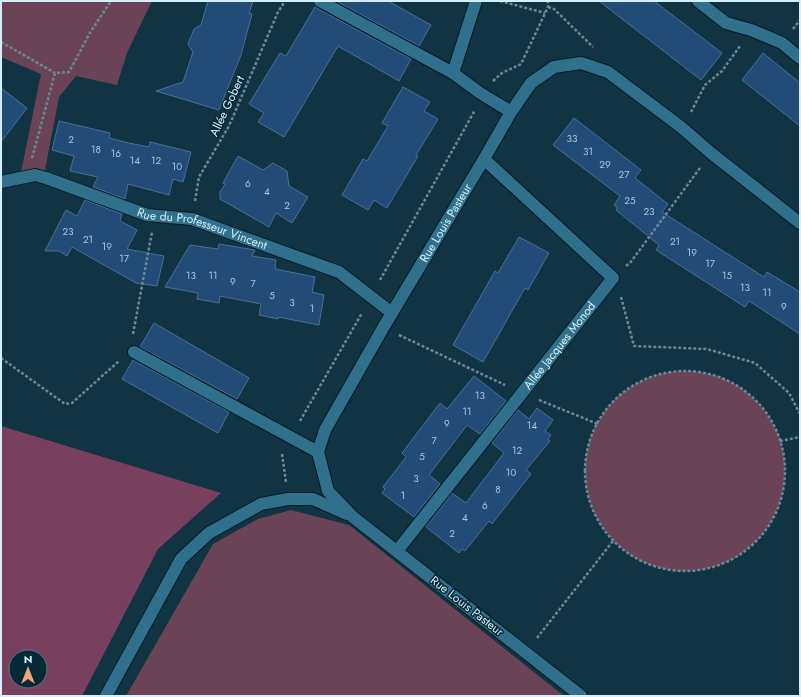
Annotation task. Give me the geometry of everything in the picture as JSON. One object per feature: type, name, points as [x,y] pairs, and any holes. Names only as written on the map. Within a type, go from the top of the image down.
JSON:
[{"type":"street","points":[[320,1],[453,73],[480,93],[510,112]]},
{"type":"street","points":[[453,73],[476,1]]},
{"type":"street","points":[[698,1],[726,23],[751,30],[782,43],[800,58]]},
{"type":"street","name":"Rue Louis Pasteur","points":[[581,696],[353,517],[328,491],[318,452],[325,430],[510,112],[531,83],[554,67],[581,63],[608,72],[681,127],[711,153],[800,223]]},
{"type":"street","points":[[484,159],[613,278]]},
{"type":"street","name":"Rue du Professeur Vincent","points":[[1,182],[35,175],[147,215],[192,219],[339,272],[392,313]]},
{"type":"street","name":"Allée Jacques Monod","points":[[397,551],[613,278]]},
{"type":"street","points":[[134,352],[318,452]]},
{"type":"street","name":"Rue Louis Pasteur","points":[[106,696],[181,559],[209,533],[261,504],[288,499],[313,499],[353,517]]},
{"type":"path","points":[[1,42],[55,73],[70,72],[91,31],[111,1]]},
{"type":"path","name":"Allée Gobert","points":[[192,219],[199,177],[229,126],[278,12],[285,1]]},
{"type":"path","points":[[500,1],[545,13]]},
{"type":"path","points":[[480,93],[502,73],[521,64],[548,7],[548,1]]},
{"type":"path","points":[[548,7],[554,9],[603,56],[608,72]]},
{"type":"path","points":[[681,127],[689,117],[705,85],[722,71],[751,30]]},
{"type":"path","points":[[35,175],[32,157],[55,73]]},
{"type":"path","points":[[711,153],[630,263],[613,278],[620,295],[634,346],[707,349],[755,363],[789,393],[800,414]]},
{"type":"path","points":[[132,336],[155,216]]},
{"type":"path","points":[[383,328],[521,393],[598,424]]},
{"type":"path","points":[[1,358],[65,404],[72,403],[121,358]]},
{"type":"path","points":[[673,372],[696,372],[723,378],[747,392],[765,409],[778,431],[780,441],[786,460],[783,497],[768,530],[745,553],[718,567],[688,572],[656,567],[624,551],[607,535],[595,515],[587,494],[585,459],[591,436],[603,414],[619,395],[641,381],[673,372]]},
{"type":"path","points":[[780,441],[800,437]]},
{"type":"path","points":[[526,652],[613,541]]},
{"type":"shaded area","points":[[1,1],[152,1],[127,53],[117,85],[76,76],[59,97],[45,170],[21,172],[41,74],[1,57]]},
{"type":"shaded area","points":[[685,371],[714,375],[741,388],[756,400],[768,415],[781,442],[785,471],[781,500],[768,527],[756,542],[741,554],[714,567],[685,571],[656,567],[629,554],[614,542],[602,527],[589,500],[585,471],[589,442],[602,415],[614,400],[629,388],[656,375]]},
{"type":"shaded area","points":[[1,426],[221,493],[158,549],[82,696],[1,696]]},
{"type":"shaded area","points":[[291,510],[349,525],[564,696],[126,696],[213,544],[258,519]]},
{"type":"building","points":[[208,1],[253,1],[249,13],[252,14],[241,55],[219,110],[156,91],[183,82],[193,52],[188,44],[194,29],[201,25]]},
{"type":"building","points":[[336,1],[388,1],[431,25],[419,46]]},
{"type":"building","points":[[599,1],[654,1],[722,53],[701,80]]},
{"type":"building","points":[[315,7],[411,59],[399,81],[338,46],[284,137],[258,122],[264,113],[249,104],[280,53],[286,56]]},
{"type":"building","points":[[763,53],[800,83],[800,126],[742,80]]},
{"type":"building","points":[[403,87],[430,102],[424,111],[438,119],[387,208],[374,200],[368,210],[342,195],[363,159],[367,161],[388,126],[382,123]]},
{"type":"building","points":[[1,88],[27,108],[1,142]]},
{"type":"building","points":[[574,118],[641,170],[635,178],[668,204],[662,212],[764,277],[767,272],[800,292],[800,334],[749,301],[745,307],[656,250],[659,245],[616,210],[617,208],[614,205],[620,196],[553,145]]},
{"type":"building","points":[[59,121],[110,133],[109,138],[129,143],[149,147],[150,142],[191,152],[183,182],[173,179],[169,195],[128,184],[125,199],[93,187],[98,177],[70,171],[74,156],[52,150]]},
{"type":"building","points":[[238,156],[263,170],[273,163],[287,171],[289,186],[308,197],[292,223],[276,213],[269,227],[220,199],[220,192],[225,184],[223,183]]},
{"type":"building","points":[[85,200],[122,214],[120,221],[137,230],[127,249],[164,256],[157,286],[136,283],[72,247],[67,256],[59,251],[45,251],[66,210],[77,216]]},
{"type":"building","points":[[519,237],[549,253],[528,290],[525,288],[483,362],[453,345],[495,271],[498,273]]},
{"type":"building","points":[[219,244],[255,250],[252,256],[276,260],[275,269],[315,277],[312,292],[324,295],[319,325],[259,315],[261,304],[220,296],[219,303],[197,299],[198,293],[165,287],[190,245],[218,249]]},
{"type":"building","points":[[154,323],[249,378],[237,399],[140,347]]},
{"type":"building","points":[[133,360],[229,412],[218,433],[122,379]]},
{"type":"building","points":[[474,376],[506,401],[480,434],[467,425],[429,475],[440,484],[414,517],[382,493],[385,489],[383,487],[406,457],[402,453],[440,403],[447,409]]},
{"type":"building","points":[[537,408],[553,420],[545,431],[551,435],[548,439],[550,441],[526,470],[531,474],[492,524],[489,521],[465,551],[462,549],[459,553],[426,527],[452,493],[466,503],[504,453],[492,443],[518,410],[529,419]]}]
